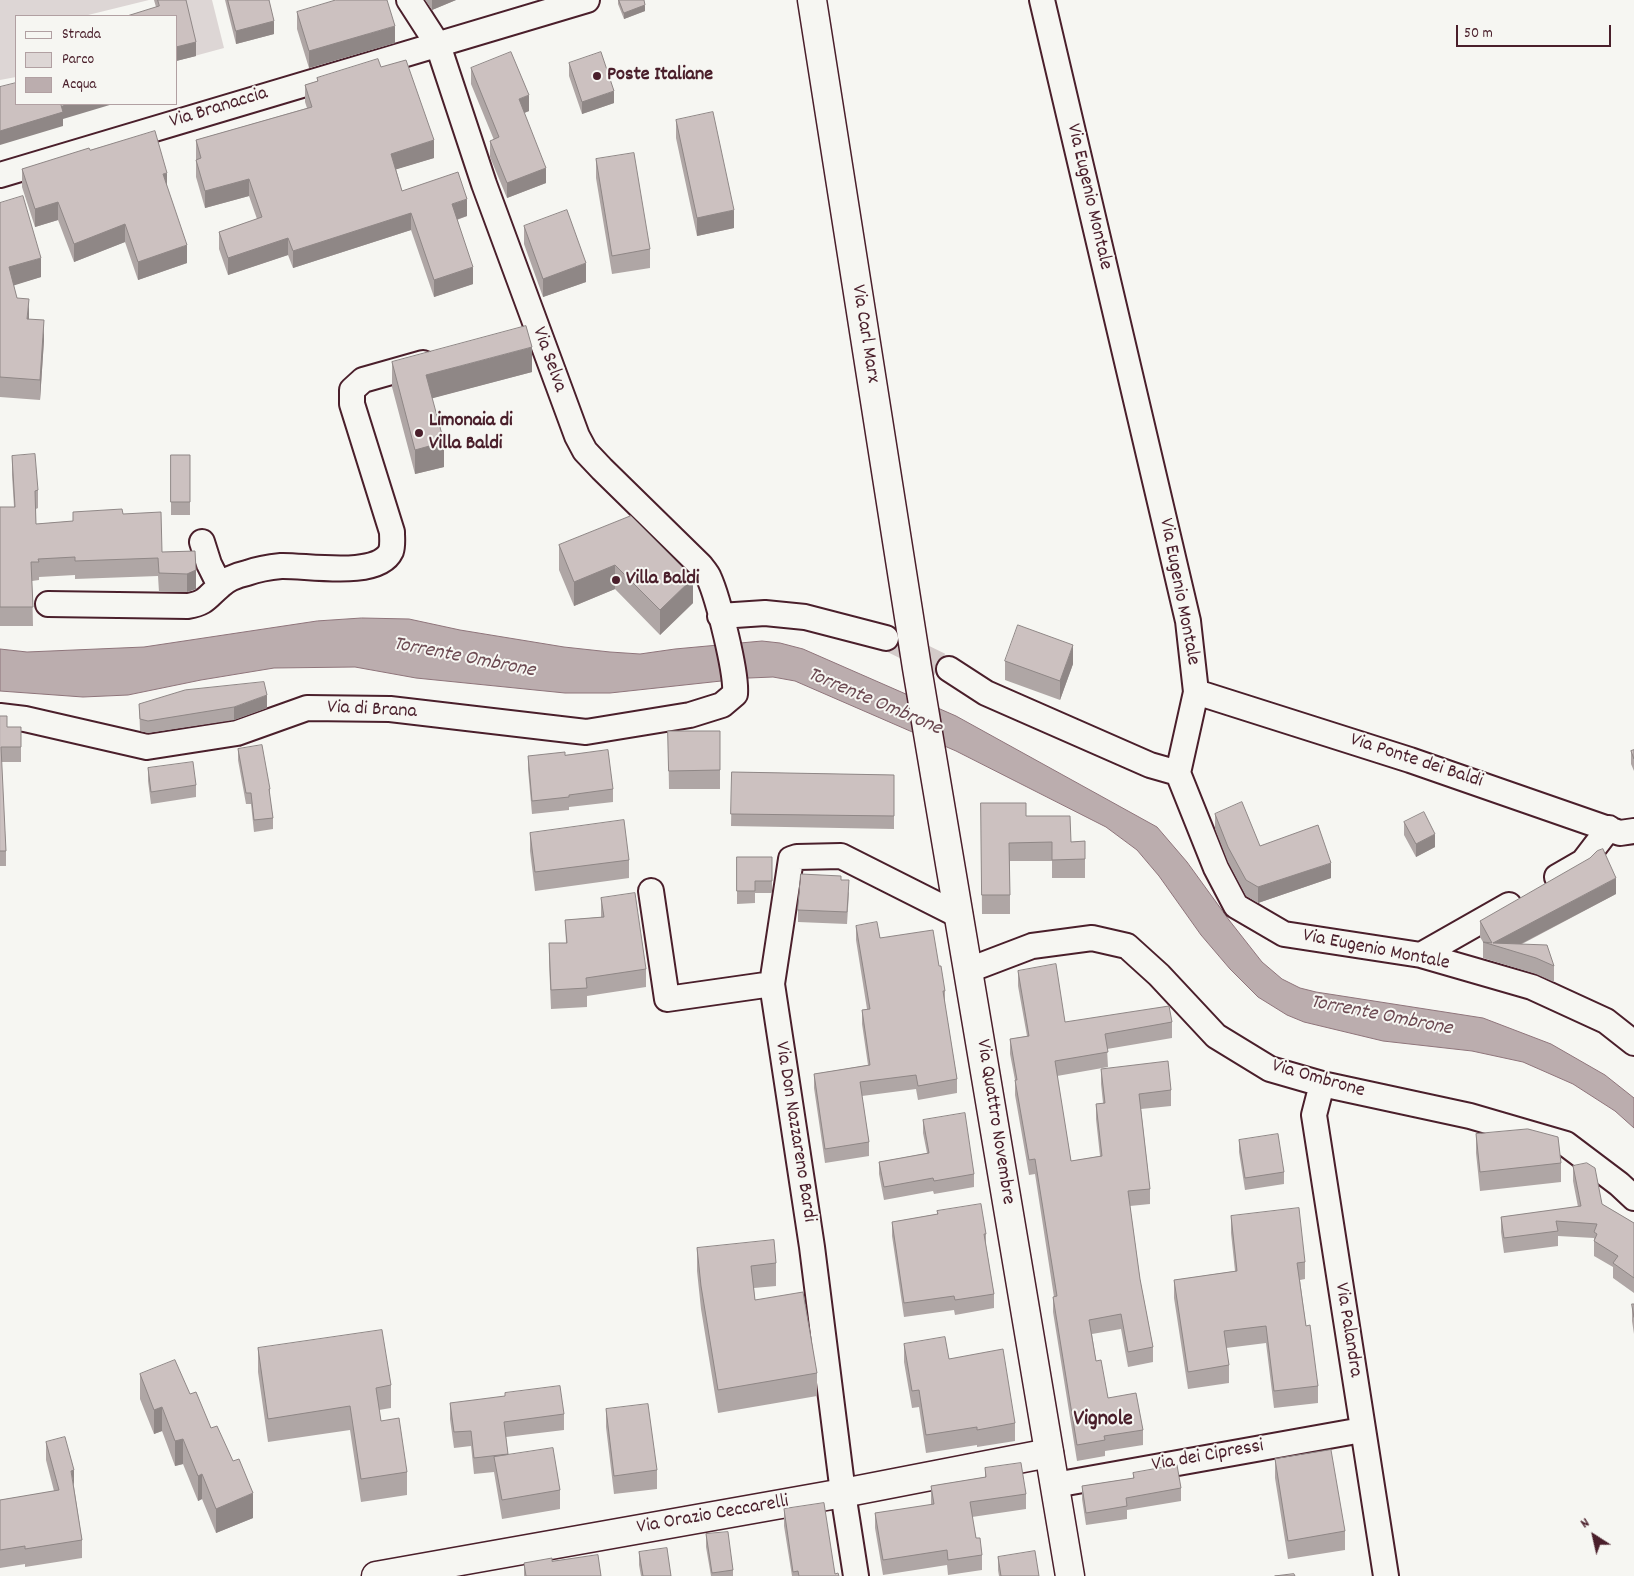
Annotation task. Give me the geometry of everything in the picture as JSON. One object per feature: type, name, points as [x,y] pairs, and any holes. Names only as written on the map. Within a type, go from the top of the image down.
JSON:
[{"type":"main road","name":"Via Carl Marx","points":[[812,0],[917,668]]},
{"type":"main road","name":"Via Quattro Novembre","points":[[917,668],[938,782],[1070,1576]]},
{"type":"main road","name":"Via Orazio Ceccarelli","points":[[376,1576],[843,1493],[1049,1453]]},
{"type":"street","name":"Via Selva","points":[[410,0],[438,45],[484,184],[529,335],[585,450],[700,565],[711,584],[736,684]]},
{"type":"street","name":"Via Branaccia","points":[[0,175],[438,45],[562,4],[587,0]]},
{"type":"street","name":"Via Eugenio Montale","points":[[1042,0],[1188,621],[1196,692],[1178,773],[1216,868],[1236,906],[1284,934],[1421,955],[1532,987],[1606,1020],[1634,1043]]},
{"type":"street","points":[[48,604],[188,606],[204,602],[220,586],[240,575],[263,569],[280,566],[358,568],[368,566],[385,558],[393,544],[392,532],[352,404],[352,390],[363,380],[447,357]]},
{"type":"street","points":[[202,542],[209,564],[220,586]]},
{"type":"street","points":[[722,622],[765,613],[805,617],[886,638]]},
{"type":"street","points":[[949,669],[986,692],[1003,700],[1150,764],[1178,773]]},
{"type":"street","name":"Via di Brana","points":[[0,716],[25,719],[147,747],[237,733],[307,708],[390,709],[586,732],[690,715],[722,705],[735,694],[736,684]]},
{"type":"street","name":"Via Ponte dei Baldi","points":[[1196,692],[1410,760],[1620,833],[1634,831]]},
{"type":"street","points":[[1421,955],[1583,862],[1609,828]]},
{"type":"street","name":"Via Don Nazzareno Bardi","points":[[856,1576],[843,1493],[810,1237],[772,984],[791,859],[796,856],[841,856],[960,916]]},
{"type":"street","points":[[650,891],[667,999],[772,984]]},
{"type":"street","name":"Via Ombrone","points":[[969,970],[1032,946],[1092,938],[1126,946],[1159,975],[1216,1036],[1270,1069],[1322,1084],[1470,1116],[1566,1144],[1634,1198]]},
{"type":"street","name":"Via Palandra","points":[[1322,1084],[1314,1116],[1386,1576]]},
{"type":"street","name":"Via dei Cipressi","points":[[1054,1485],[1362,1430]]},
{"type":"green space","points":[[0,0],[149,0],[88,15],[15,15],[15,77],[0,80]]},
{"type":"green space","points":[[154,0],[212,0],[224,48],[178,60],[178,15],[175,15]]},
{"type":"water","name":"Torrente Ombrone","points":[[362,618],[409,619],[460,630],[564,647],[610,652],[640,654],[762,641],[803,649],[956,716],[1157,827],[1187,862],[1262,962],[1282,979],[1300,988],[1316,992],[1483,1018],[1551,1044],[1605,1075],[1634,1098],[1634,1128],[1615,1111],[1573,1084],[1523,1062],[1472,1051],[1383,1041],[1304,1022],[1287,1015],[1258,997],[1230,969],[1201,935],[1159,876],[1137,850],[1106,827],[956,751],[795,681],[773,677],[749,678],[610,693],[565,693],[416,678],[355,667],[274,668],[128,695],[83,697],[0,691],[0,649],[27,652],[144,647],[317,621]]},
{"type":"building","points":[[158,0],[186,0],[196,42],[178,46],[178,15],[130,15],[159,6]]},
{"type":"building","points":[[228,0],[269,0],[274,21],[236,31]]},
{"type":"building","points":[[336,0],[387,0],[395,26],[309,51],[297,12]]},
{"type":"building","points":[[619,0],[644,0],[645,5],[624,13]]},
{"type":"building","points":[[511,52],[529,95],[519,99],[546,168],[507,183],[490,141],[499,137],[471,68]]},
{"type":"building","points":[[601,52],[614,91],[582,102],[569,63]]},
{"type":"building","points":[[378,59],[381,67],[406,60],[434,140],[391,154],[402,191],[458,172],[467,199],[452,204],[473,267],[434,280],[411,213],[293,251],[288,238],[228,258],[219,232],[262,217],[249,179],[205,191],[196,160],[201,158],[196,140],[312,107],[305,85],[318,81],[317,78]]},
{"type":"building","points":[[15,83],[15,105],[61,105],[63,112],[0,131],[0,87]]},
{"type":"building","points":[[713,112],[734,210],[697,218],[676,120]]},
{"type":"building","points":[[155,131],[167,173],[163,174],[187,245],[138,262],[125,224],[74,244],[58,202],[35,209],[22,169],[89,148],[90,150]]},
{"type":"building","points":[[634,153],[650,249],[612,256],[596,159]]},
{"type":"building","points":[[23,196],[41,258],[9,267],[17,298],[29,299],[27,319],[44,320],[40,380],[0,377],[0,203]]},
{"type":"building","points":[[567,210],[586,263],[543,279],[524,226]]},
{"type":"building","points":[[526,326],[532,347],[426,375],[444,442],[415,450],[392,362]]},
{"type":"building","points":[[35,454],[38,490],[35,491],[36,524],[73,521],[73,512],[122,509],[123,514],[161,512],[162,552],[195,551],[196,570],[187,574],[159,573],[158,558],[75,561],[75,557],[38,559],[39,562],[31,562],[33,607],[0,607],[0,507],[15,507],[12,456]]},
{"type":"building","points":[[171,455],[190,455],[190,502],[171,502]]},
{"type":"building","points":[[631,516],[693,578],[660,610],[615,565],[574,582],[559,545]]},
{"type":"building","points":[[1018,625],[1073,645],[1060,681],[1005,661]]},
{"type":"building","points":[[264,682],[267,695],[234,707],[148,721],[140,719],[139,704],[185,690]]},
{"type":"building","points":[[0,716],[7,716],[7,727],[21,727],[21,747],[1,747],[6,851],[0,851]]},
{"type":"building","points":[[668,731],[720,731],[720,770],[669,771]]},
{"type":"building","points":[[262,745],[273,818],[254,820],[251,793],[246,793],[238,749]]},
{"type":"building","points":[[608,750],[613,789],[532,801],[528,756],[565,752],[565,755]]},
{"type":"building","points":[[193,762],[196,785],[151,792],[148,768]]},
{"type":"building","points":[[732,772],[894,775],[894,816],[731,814]]},
{"type":"building","points":[[1242,802],[1260,846],[1318,825],[1331,863],[1258,887],[1246,880],[1228,847],[1215,814]]},
{"type":"building","points":[[981,803],[1026,803],[1026,816],[1070,816],[1071,842],[1085,841],[1085,859],[1052,860],[1052,842],[1009,843],[1010,895],[982,895]]},
{"type":"building","points":[[1424,812],[1435,834],[1416,844],[1404,822]]},
{"type":"building","points":[[624,820],[629,860],[535,872],[530,833]]},
{"type":"building","points":[[1603,849],[1616,878],[1493,943],[1547,945],[1554,966],[1536,958],[1483,942],[1492,943],[1480,921]]},
{"type":"building","points":[[737,857],[772,857],[772,881],[755,881],[755,891],[737,891]]},
{"type":"building","points":[[801,874],[841,876],[841,880],[849,880],[847,912],[798,910]]},
{"type":"building","points":[[635,893],[646,969],[586,978],[587,988],[551,990],[549,943],[567,943],[565,920],[604,917],[601,898]]},
{"type":"building","points":[[877,922],[880,938],[933,930],[939,966],[941,966],[945,991],[943,991],[957,1079],[918,1086],[916,1075],[860,1082],[869,1142],[825,1149],[814,1074],[870,1065],[862,1010],[870,1009],[856,926]]},
{"type":"building","points":[[1056,964],[1065,1022],[1169,1006],[1172,1022],[1105,1034],[1108,1052],[1055,1061],[1071,1161],[1102,1156],[1096,1104],[1105,1103],[1101,1069],[1168,1061],[1171,1090],[1139,1094],[1150,1189],[1128,1191],[1140,1279],[1153,1347],[1128,1352],[1121,1314],[1089,1320],[1096,1361],[1101,1360],[1108,1398],[1136,1393],[1143,1430],[1104,1436],[1105,1440],[1077,1445],[1053,1297],[1057,1296],[1035,1159],[1029,1160],[1010,1039],[1029,1036],[1018,971]]},
{"type":"building","points":[[965,1113],[974,1174],[934,1181],[933,1178],[884,1187],[879,1162],[929,1153],[923,1120]]},
{"type":"building","points":[[1528,1129],[1558,1137],[1561,1163],[1480,1172],[1476,1134]]},
{"type":"building","points":[[1278,1134],[1284,1172],[1245,1178],[1239,1140]]},
{"type":"building","points":[[1587,1163],[1595,1168],[1602,1204],[1634,1223],[1634,1278],[1613,1263],[1618,1256],[1594,1241],[1597,1234],[1594,1232],[1597,1224],[1556,1221],[1558,1231],[1504,1238],[1501,1217],[1581,1206],[1573,1166]]},
{"type":"building","points":[[981,1204],[994,1294],[955,1300],[954,1296],[904,1303],[892,1222],[938,1214],[937,1211]]},
{"type":"building","points":[[1299,1208],[1305,1262],[1297,1263],[1306,1326],[1310,1325],[1318,1386],[1274,1391],[1266,1326],[1224,1331],[1229,1365],[1188,1372],[1174,1280],[1237,1271],[1231,1216]]},
{"type":"building","points":[[774,1240],[776,1263],[751,1266],[755,1300],[803,1292],[817,1373],[718,1390],[701,1286],[697,1248]]},
{"type":"building","points":[[382,1330],[391,1385],[376,1388],[381,1421],[399,1418],[407,1472],[361,1479],[350,1406],[268,1419],[258,1348]]},
{"type":"building","points":[[945,1337],[949,1359],[1003,1349],[1015,1423],[977,1430],[977,1427],[926,1435],[919,1390],[912,1391],[904,1344]]},
{"type":"building","points":[[175,1360],[190,1394],[196,1392],[211,1428],[217,1426],[233,1461],[239,1459],[253,1493],[216,1509],[202,1474],[198,1476],[183,1439],[175,1441],[162,1407],[154,1410],[140,1374]]},
{"type":"building","points":[[560,1386],[564,1414],[504,1422],[508,1454],[474,1458],[471,1431],[454,1432],[450,1403]]},
{"type":"building","points":[[648,1404],[657,1470],[614,1476],[606,1409]]},
{"type":"building","points":[[65,1437],[74,1470],[71,1471],[82,1540],[25,1549],[25,1546],[0,1550],[0,1500],[59,1490],[46,1442]]},
{"type":"building","points":[[553,1448],[560,1490],[502,1500],[494,1457]]},
{"type":"building","points":[[1331,1450],[1345,1531],[1288,1541],[1275,1459]]},
{"type":"building","points":[[1021,1463],[1026,1494],[970,1502],[976,1538],[980,1538],[982,1555],[948,1560],[947,1550],[883,1560],[875,1513],[934,1504],[931,1486],[986,1477],[985,1468]]},
{"type":"building","points":[[1177,1465],[1181,1488],[1126,1498],[1127,1506],[1086,1513],[1082,1486],[1134,1478],[1133,1473]]},
{"type":"building","points":[[824,1503],[835,1574],[838,1573],[839,1576],[799,1576],[798,1571],[793,1572],[784,1509]]},
{"type":"building","points":[[728,1532],[733,1570],[712,1573],[706,1534]]},
{"type":"building","points":[[667,1548],[671,1576],[643,1576],[639,1552]]},
{"type":"building","points":[[1035,1551],[1039,1576],[1001,1576],[998,1557]]},
{"type":"building","points":[[598,1555],[601,1576],[526,1576],[524,1563],[552,1558],[552,1561]]},
{"type":"building","points":[[1294,1574],[1295,1576],[1275,1576]]},
{"type":"tunnel","points":[[886,638],[949,669]]},
{"type":"place","name":"Poste Italiane","points":[[597,76]]},
{"type":"place","name":"Limonaia di Villa Baldi","points":[[419,433]]},
{"type":"place","name":"Villa Baldi","points":[[616,580]]},
{"type":"district","name":"Vignole","points":[[1103,1421]]}]
